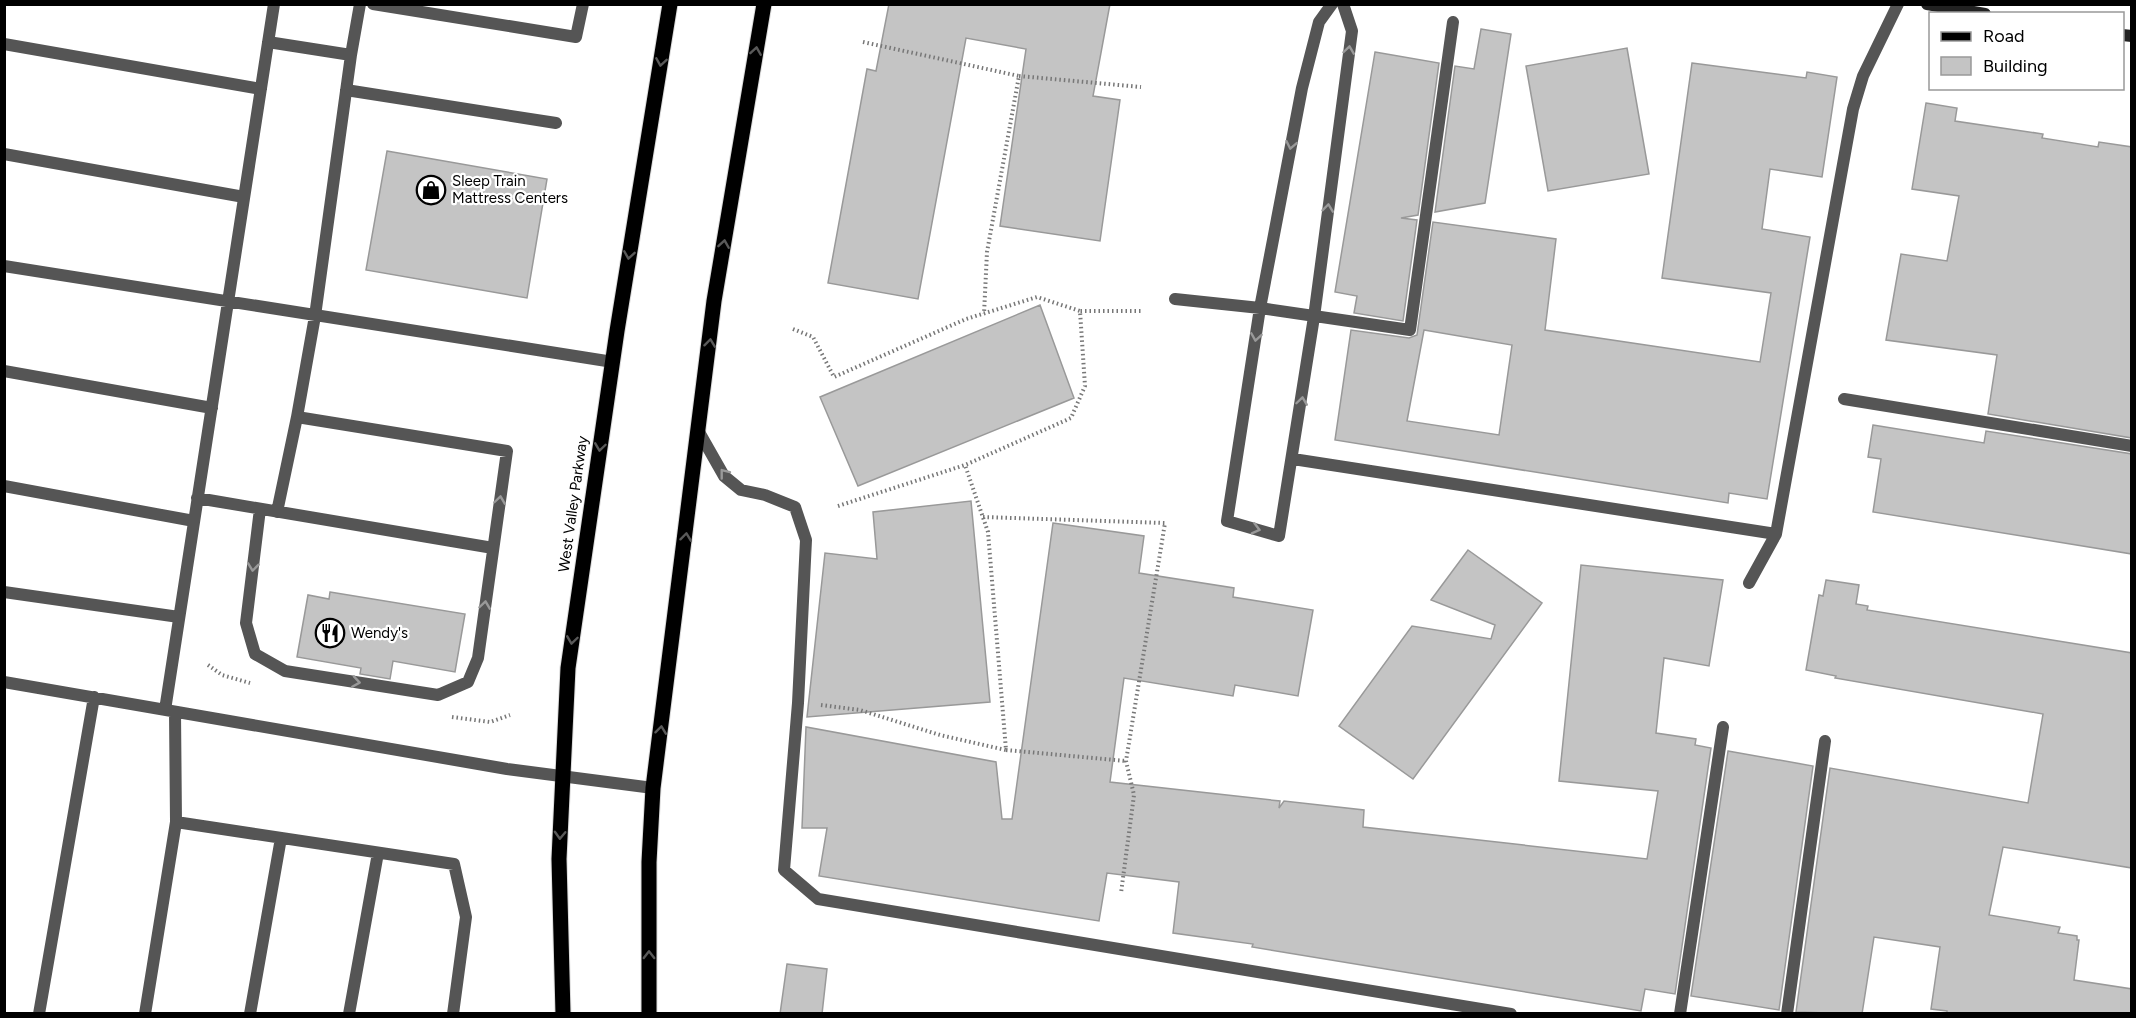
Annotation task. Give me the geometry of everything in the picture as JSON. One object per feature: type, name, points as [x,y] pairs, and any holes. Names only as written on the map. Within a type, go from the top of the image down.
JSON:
[{"type":"main road","name":"West Valley Parkway","points":[[563,1014],[559,859],[568,668],[612,362],[670,4]]},
{"type":"main road","points":[[649,1014],[649,862],[653,788],[714,301],[764,4]]},
{"type":"street","points":[[1927,4],[1973,12]]},
{"type":"lane","points":[[145,1014],[177,822],[170,711],[179,617],[274,4]]},
{"type":"lane","points":[[278,512],[315,316],[360,4]]},
{"type":"lane","points":[[373,4],[576,37],[583,4]]},
{"type":"lane","points":[[1332,4],[1319,22],[1302,88],[1260,308],[1227,521],[1279,536],[1314,317],[1352,31],[1343,4]]},
{"type":"lane","points":[[1749,583],[1776,534],[1853,109],[1863,76],[1898,4]]},
{"type":"lane","points":[[1175,299],[1260,308],[1410,330],[1453,22]]},
{"type":"lane","points":[[268,42],[351,54]]},
{"type":"lane","points":[[4,44],[261,89]]},
{"type":"lane","points":[[346,90],[556,123]]},
{"type":"lane","points":[[4,154],[244,197]]},
{"type":"lane","points":[[4,266],[612,362]]},
{"type":"lane","points":[[4,371],[212,408]]},
{"type":"lane","points":[[1844,399],[2132,446]]},
{"type":"lane","points":[[260,509],[246,623],[255,654],[285,671],[438,695],[468,682],[478,658],[507,451],[297,417]]},
{"type":"lane","points":[[699,432],[724,476],[741,490],[765,495],[795,507],[806,540],[798,703],[784,870],[818,899],[1511,1014]]},
{"type":"lane","points":[[1293,459],[1776,534]]},
{"type":"lane","points":[[4,486],[194,521]]},
{"type":"lane","points":[[197,498],[493,548]]},
{"type":"lane","points":[[4,592],[179,617]]},
{"type":"lane","points":[[4,682],[562,776],[653,788]]},
{"type":"lane","points":[[39,1014],[93,697]]},
{"type":"lane","points":[[1680,1014],[1723,727]]},
{"type":"lane","points":[[1787,1014],[1826,741]]},
{"type":"lane","points":[[177,822],[454,864],[466,917],[453,1014]]},
{"type":"lane","points":[[250,1014],[280,838]]},
{"type":"lane","points":[[349,1014],[378,853]]},
{"type":"path","points":[[863,42],[1019,76],[1141,87]]},
{"type":"path","points":[[984,314],[987,252],[1019,76]]},
{"type":"path","points":[[793,329],[813,337],[834,377],[984,314],[1037,297],[1080,311],[1141,311]]},
{"type":"path","points":[[838,506],[965,465],[1071,418],[1084,386],[1080,311]]},
{"type":"path","points":[[965,465],[988,532],[1006,750]]},
{"type":"path","points":[[983,517],[1165,523],[1126,761],[1134,795],[1121,893]]},
{"type":"path","points":[[798,703],[860,710],[940,735],[1006,750],[1126,761]]},
{"type":"building","points":[[889,4],[1110,4],[1093,96],[1120,100],[1100,241],[1000,226],[1026,49],[966,38],[918,299],[828,283],[867,69],[876,71]]},
{"type":"building","points":[[1481,29],[1511,34],[1485,203],[1435,212],[1455,66],[1474,69]]},
{"type":"building","points":[[1627,48],[1649,174],[1548,191],[1526,66]]},
{"type":"building","points":[[1375,52],[1439,63],[1418,215],[1401,218],[1417,220],[1403,321],[1354,313],[1357,296],[1335,292]]},
{"type":"building","points":[[1692,63],[1806,78],[1807,72],[1837,77],[1822,177],[1770,169],[1762,229],[1810,237],[1767,499],[1729,493],[1728,503],[1335,440],[1351,330],[1409,338],[1417,335],[1433,222],[1556,239],[1545,330],[1760,362],[1771,293],[1662,278]],"holes":[[[1424,330],[1512,345],[1499,435],[1407,421]]]},
{"type":"building","points":[[1926,103],[1957,108],[1955,121],[2043,134],[2042,138],[2098,147],[2099,142],[2132,147],[2132,438],[1988,414],[1997,355],[1886,340],[1901,254],[1947,261],[1959,196],[1912,189]]},
{"type":"building","points":[[387,151],[547,179],[527,298],[366,270]]},
{"type":"building","points":[[1040,305],[1074,398],[858,486],[820,397]]},
{"type":"building","points":[[1873,425],[1984,443],[1986,431],[2132,454],[2132,554],[1873,512],[1881,459],[1868,457]]},
{"type":"building","points":[[971,501],[990,702],[807,717],[825,553],[877,559],[873,512]]},
{"type":"building","points":[[1053,523],[1144,536],[1139,573],[1234,588],[1233,597],[1313,610],[1298,696],[1235,685],[1233,696],[1124,678],[1110,782],[1280,801],[1279,808],[1284,801],[1364,810],[1363,827],[1647,859],[1658,791],[1559,781],[1581,565],[1723,580],[1709,666],[1664,658],[1656,733],[1696,739],[1695,745],[1711,748],[1675,994],[1645,989],[1641,1011],[1252,947],[1253,944],[1173,933],[1179,882],[1107,873],[1099,921],[819,876],[827,828],[802,828],[806,727],[996,762],[1002,819],[1012,819]]},
{"type":"building","points":[[1468,550],[1542,603],[1413,779],[1339,726],[1412,626],[1491,639],[1495,625],[1431,600]]},
{"type":"building","points":[[1826,580],[1859,585],[1856,604],[1868,606],[1867,610],[2132,653],[2132,868],[2003,847],[1989,915],[2060,927],[2058,933],[2077,936],[2079,940],[2074,980],[2132,989],[2132,1014],[1947,1014],[1947,1011],[1931,1009],[1940,947],[1874,937],[1862,1014],[1796,1012],[1830,768],[2028,803],[2043,714],[1835,678],[1836,676],[1806,670],[1819,595],[1823,596]]},
{"type":"building","points":[[330,592],[465,614],[455,672],[393,661],[390,679],[360,674],[361,668],[297,657],[308,595],[329,599]]},
{"type":"building","points":[[1728,751],[1813,766],[1779,1010],[1691,996]]},
{"type":"building","points":[[787,964],[827,969],[822,1014],[780,1014]]},
{"type":"place","name":"Sleep Train Mattress Centers","points":[[431,190]]},
{"type":"place","name":"Wendy's","points":[[330,633]]}]
